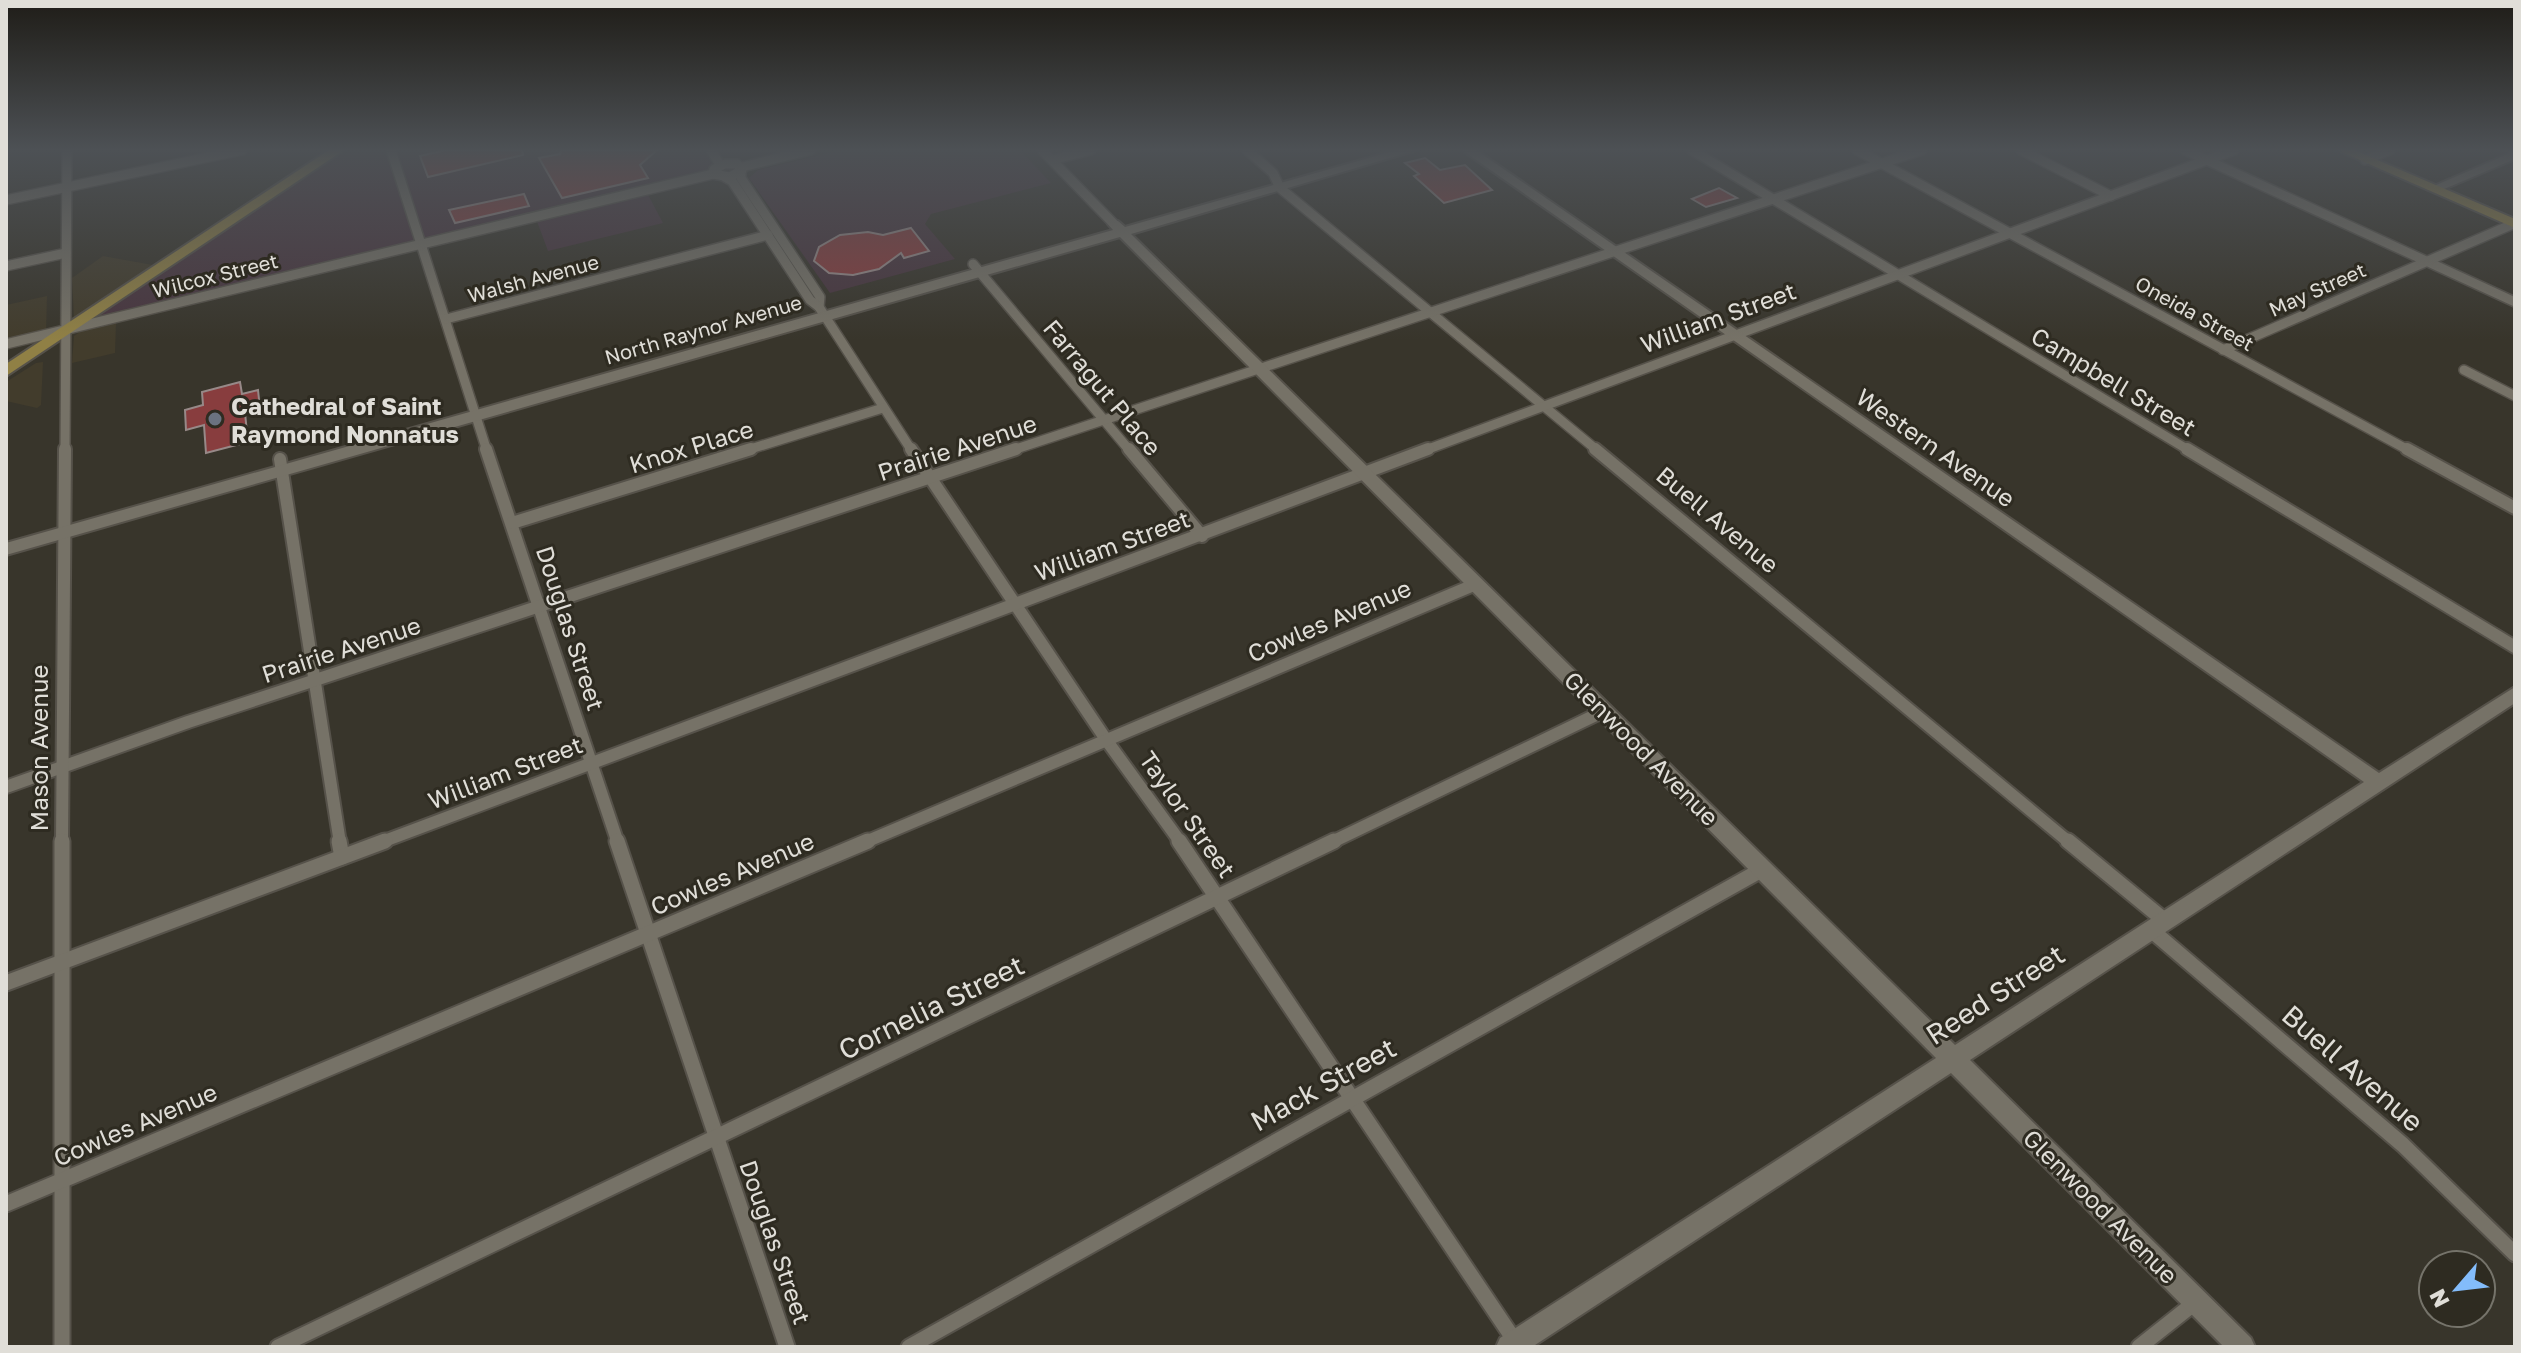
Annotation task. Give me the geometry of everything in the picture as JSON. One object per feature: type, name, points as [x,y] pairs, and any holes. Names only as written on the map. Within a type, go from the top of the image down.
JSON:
[{"type":"main road","points":[[6,371],[243,213]]},
{"type":"main road","points":[[2489,213],[2514,224]]},
{"type":"street","name":"Mason Avenue","points":[[62,1347],[61,962],[67,213]]},
{"type":"street","name":"Douglas Street","points":[[411,213],[590,764],[787,1347]]},
{"type":"street","name":"Wilcox Street","points":[[6,344],[550,213]]},
{"type":"street","name":"Taylor Street","points":[[753,213],[810,300],[822,311],[883,408],[1107,741],[1160,812],[1352,1097],[1515,1345]]},
{"type":"street","name":"Taylor Street","points":[[764,213],[820,297],[822,311]]},
{"type":"street","name":"Glenwood Avenue","points":[[1104,213],[2242,1347]]},
{"type":"street","name":"North Raynor Avenue","points":[[6,549],[65,526],[1172,213]]},
{"type":"street","name":"Buell Avenue","points":[[1313,213],[2157,925],[2403,1145],[2515,1254]]},
{"type":"street","name":"Western Avenue","points":[[1558,213],[2378,782]]},
{"type":"street","name":"Prairie Avenue","points":[[6,787],[188,722],[1730,213]]},
{"type":"street","name":"Campbell Street","points":[[1796,213],[2515,647]]},
{"type":"street","name":"Oneida Street","points":[[1972,213],[2515,508]]},
{"type":"street","name":"William Street","points":[[6,983],[1202,536],[1363,471],[2064,213]]},
{"type":"street","points":[[2322,213],[2515,302]]},
{"type":"street","name":"May Street","points":[[2223,350],[2514,224]]},
{"type":"street","name":"Walsh Avenue","points":[[446,319],[768,235]]},
{"type":"street","points":[[6,266],[66,253]]},
{"type":"street","name":"Farragut Place","points":[[977,268],[1202,536]]},
{"type":"street","points":[[2464,370],[2515,396]]},
{"type":"street","name":"Knox Place","points":[[512,523],[883,408]]},
{"type":"street","points":[[281,464],[342,857]]},
{"type":"street","name":"North Raynor Avenue","points":[[6,537],[65,526]]},
{"type":"street","name":"Cowles Avenue","points":[[6,1204],[648,936],[1476,584]]},
{"type":"street","name":"Reed Street","points":[[1515,1345],[2515,694]]},
{"type":"street","name":"Cornelia Street","points":[[278,1347],[1604,711]]},
{"type":"street","name":"Mack Street","points":[[909,1347],[1763,869]]},
{"type":"street","points":[[2139,1347],[2197,1301]]},
{"type":"shaded area","points":[[247,213],[658,213],[663,223],[548,251],[535,216],[78,325]]},
{"type":"shaded area","points":[[774,213],[934,213],[925,224],[955,259],[830,293]]},
{"type":"shaded area","points":[[103,256],[153,265],[74,318],[72,278]]},
{"type":"shaded area","points":[[47,296],[46,333],[6,342],[6,305]]},
{"type":"shaded area","points":[[116,323],[115,353],[72,363],[74,336],[81,331]]},
{"type":"shaded area","points":[[43,362],[41,405],[37,408],[6,401],[6,382],[36,363]]},
{"type":"building","points":[[450,213],[498,213],[455,223]]},
{"type":"building","points":[[911,228],[929,251],[904,258],[901,253],[879,269],[853,275],[829,273],[814,261],[819,247],[840,235],[868,232],[883,235]]},
{"type":"building","name":"Cathedral of Saint Raymond Nonnatus","points":[[240,382],[242,394],[258,390],[260,409],[245,413],[248,442],[206,453],[204,425],[186,430],[185,410],[203,405],[202,392]]},
{"type":"place","name":"Cathedral of Saint Raymond Nonnatus","points":[[215,419]]}]
